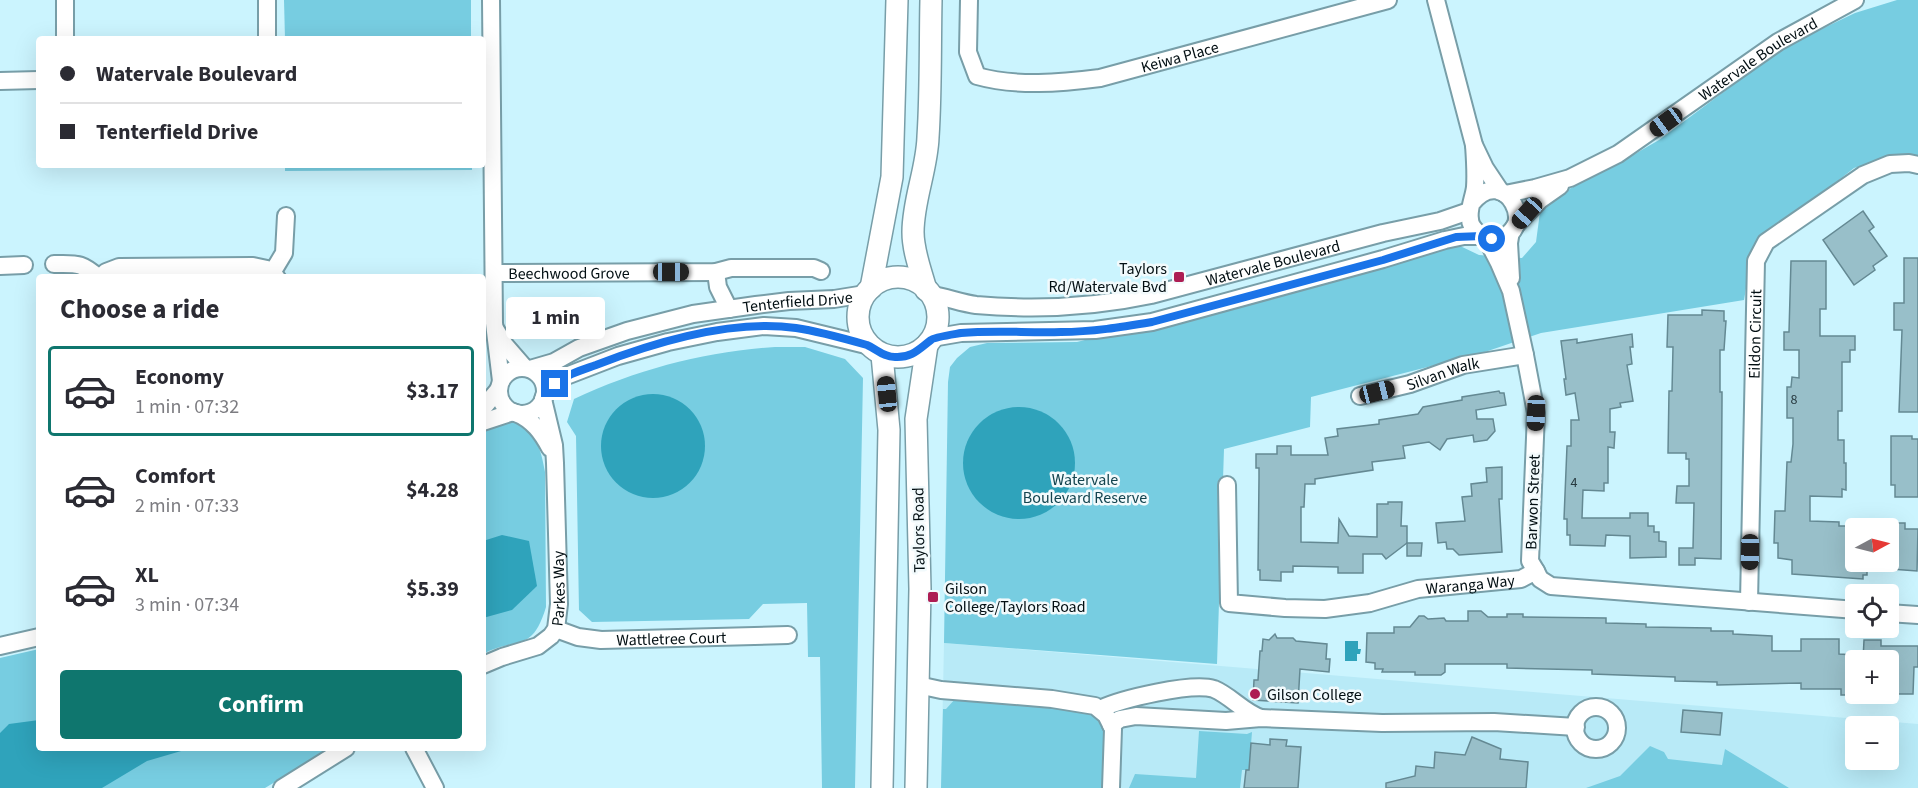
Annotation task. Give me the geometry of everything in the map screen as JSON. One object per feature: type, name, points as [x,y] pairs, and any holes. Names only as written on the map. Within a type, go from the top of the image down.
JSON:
[{"type":"main road","points":[[897,0],[892,177],[868,291],[860,304],[858,315],[858,327],[863,337],[876,350],[894,357],[906,357],[918,352],[929,341],[937,321],[935,303],[915,252],[913,234],[928,138],[931,0]]},
{"type":"main road","points":[[868,291],[881,281],[905,278],[917,282],[929,292]]},
{"type":"main road","name":"Taylors Road","points":[[916,788],[920,589],[916,419],[929,341]]},
{"type":"main road","name":"Taylors Road","points":[[876,350],[889,430],[882,788]]},
{"type":"main road","points":[[883,743],[895,698],[909,686],[918,685]]},
{"type":"street","points":[[65,0],[65,36]]},
{"type":"street","points":[[267,0],[267,36]]},
{"type":"street","points":[[491,0],[494,323],[502,403],[515,413]]},
{"type":"street","name":"Keiwa Place","points":[[969,0],[968,52],[977,76],[993,80],[1070,81],[1100,78],[1388,0]]},
{"type":"street","points":[[1436,0],[1474,145],[1485,168],[1515,205],[1517,220],[1512,229],[1499,238],[1484,237],[1472,226],[1471,207],[1475,189],[1474,145]]},
{"type":"street","name":"Watervale Boulevard","points":[[1512,229],[1540,200],[1570,178],[1618,154],[1778,42],[1855,0]]},
{"type":"street","points":[[0,81],[36,80]]},
{"type":"street","name":"Eildon Circuit","points":[[1749,602],[1756,261],[1766,242],[1863,174],[1890,164],[1918,165]]},
{"type":"street","name":"Watervale Boulevard","points":[[1503,193],[1535,188],[1570,178]]},
{"type":"street","points":[[1471,207],[1484,192],[1503,193]]},
{"type":"street","name":"Watervale Boulevard","points":[[929,292],[977,305],[1057,306],[1119,302],[1383,232],[1440,221],[1471,207]]},
{"type":"street","points":[[274,274],[284,254],[286,216]]},
{"type":"street","name":"Barwon Street","points":[[1512,229],[1509,243],[1511,291],[1536,413],[1530,561],[1536,571]]},
{"type":"street","name":"Watervale Boulevard","points":[[929,341],[961,333],[1062,332],[1124,327],[1152,322],[1383,260],[1445,240],[1464,236],[1484,237]]},
{"type":"street","name":"Barwon Street","points":[[1484,237],[1511,291]]},
{"type":"street","points":[[54,264],[78,264],[86,266],[95,274]]},
{"type":"street","points":[[0,266],[24,265]]},
{"type":"street","points":[[105,274],[112,269],[128,267],[253,266],[272,274]]},
{"type":"street","name":"Beechwood Grove","points":[[495,273],[716,272],[730,268],[814,268],[822,271]]},
{"type":"street","name":"Tenterfield Drive","points":[[716,272],[718,287],[729,309]]},
{"type":"street","name":"Tenterfield Drive","points":[[528,369],[554,363],[579,348],[627,331],[693,314],[789,301],[840,298],[868,291]]},
{"type":"street","points":[[494,323],[500,338],[528,369]]},
{"type":"street","name":"Tenterfield Drive","points":[[544,397],[561,378],[618,356],[693,336],[729,330],[764,326],[796,328],[876,350]]},
{"type":"street","name":"Silvan Walk","points":[[1360,396],[1410,384],[1463,365],[1525,355]]},
{"type":"street","points":[[486,404],[511,370],[528,369],[536,372],[543,383],[544,397],[540,405],[530,412],[515,413],[486,421]]},
{"type":"street","name":"Parkes Way","points":[[486,664],[538,646],[556,629],[558,583],[555,463],[554,445],[544,397]]},
{"type":"street","name":"Parkes Way","points":[[515,413],[525,417],[542,434],[555,463]]},
{"type":"street","name":"Waranga Way","points":[[1227,485],[1229,603],[1325,609],[1370,603],[1418,589],[1521,579],[1536,571],[1540,579],[1551,586],[1845,609]]},
{"type":"street","points":[[1899,614],[1918,615]]},
{"type":"street","name":"Wattletree Court","points":[[556,629],[578,637],[601,640],[788,635]]},
{"type":"street","points":[[0,646],[36,638]]},
{"type":"street","points":[[918,685],[941,690],[1087,703],[1100,709],[1111,725],[1113,739],[1111,788]]},
{"type":"street","points":[[1100,709],[1115,702],[1133,698],[1184,689],[1208,688],[1222,694],[1252,715],[1261,718]]},
{"type":"street","points":[[1111,725],[1120,719],[1136,716],[1226,721],[1261,718],[1382,723],[1494,722],[1576,727]]},
{"type":"street","points":[[282,788],[341,751]]},
{"type":"street","points":[[416,751],[435,788]]},
{"type":"shaded area","points":[[653,394],[673,398],[690,409],[701,426],[705,446],[701,466],[690,483],[673,494],[653,498],[633,494],[616,483],[605,466],[601,446],[605,426],[616,409],[633,398]]},
{"type":"shaded area","points":[[1019,407],[1040,412],[1058,424],[1070,442],[1075,463],[1070,484],[1058,502],[1040,514],[1019,519],[998,514],[980,502],[968,484],[963,463],[968,442],[980,424],[998,412]]},
{"type":"shaded area","points":[[502,535],[529,541],[537,586],[512,610],[486,617],[486,540]]},
{"type":"shaded area","points":[[1345,641],[1358,641],[1358,649],[1361,649],[1360,654],[1357,654],[1357,661],[1345,661]]},
{"type":"shaded area","name":"Gilson College","points":[[944,643],[1845,718],[1845,770],[1899,770],[1899,722],[1918,724],[1918,788],[941,788]]},
{"type":"shaded area","points":[[36,720],[36,751],[181,751],[147,761],[102,788],[0,788],[0,733],[9,724]]},
{"type":"green space","points":[[284,0],[471,0],[471,36],[285,36]]},
{"type":"green space","name":"Watervale Boulevard Reserve","points":[[1897,0],[1918,0],[1918,160],[1885,159],[1854,168],[1763,240],[1752,253],[1744,300],[1541,333],[1482,353],[1311,397],[1310,427],[1224,449],[1217,664],[944,643],[948,382],[950,367],[970,347],[987,343],[1077,342],[1458,245],[1479,255],[1522,258],[1536,242],[1540,212],[1571,188],[1659,140],[1784,47],[1855,13]]},
{"type":"green space","points":[[285,168],[472,168],[472,170],[285,171]]},
{"type":"green space","points":[[775,347],[805,347],[845,359],[863,378],[855,788],[822,788],[820,657],[808,657],[807,603],[763,604],[749,619],[592,622],[579,610],[576,436],[567,422],[574,399],[623,379],[672,364],[723,353]]},
{"type":"green space","points":[[516,419],[533,436],[542,456],[545,472],[546,607],[541,622],[529,638],[486,653],[486,425]]},
{"type":"green space","points":[[36,650],[36,751],[327,751],[265,788],[0,788],[0,658]]},
{"type":"green space","points":[[956,698],[1087,709],[1102,724],[1105,733],[1107,744],[1103,788],[941,788],[943,709],[946,709]]},
{"type":"green space","points":[[1199,731],[1247,734],[1252,732],[1249,770],[1242,770],[1240,788],[1129,788],[1135,774],[1196,778]]},
{"type":"green space","points":[[1650,746],[1664,752],[1668,759],[1722,765],[1725,749],[1789,788],[1586,788],[1620,776]]},
{"type":"building","points":[[1863,211],[1874,227],[1869,231],[1887,256],[1873,266],[1875,270],[1854,285],[1823,240]]},
{"type":"building","points":[[1904,258],[1918,258],[1918,412],[1899,412],[1902,330],[1894,330],[1894,303],[1904,303]]},
{"type":"building","points":[[1791,261],[1826,261],[1826,309],[1820,309],[1820,336],[1855,336],[1855,350],[1850,350],[1850,362],[1842,362],[1842,411],[1838,411],[1838,440],[1844,440],[1846,490],[1842,489],[1842,497],[1810,496],[1810,521],[1839,522],[1839,526],[1845,526],[1845,572],[1867,572],[1867,575],[1863,575],[1863,579],[1792,574],[1792,560],[1778,558],[1778,543],[1774,543],[1775,511],[1785,511],[1787,462],[1791,462],[1793,444],[1793,418],[1787,418],[1787,387],[1791,387],[1792,377],[1799,378],[1799,350],[1784,350],[1784,332],[1789,332]]},
{"type":"building","points":[[1702,310],[1724,311],[1724,321],[1726,321],[1724,350],[1720,350],[1721,559],[1695,558],[1695,565],[1679,565],[1679,548],[1693,548],[1694,503],[1676,503],[1677,486],[1689,486],[1689,459],[1686,459],[1686,453],[1668,453],[1669,391],[1672,391],[1673,347],[1667,347],[1668,315],[1702,315]]},
{"type":"building","points":[[1632,334],[1633,347],[1630,347],[1632,364],[1627,365],[1633,401],[1620,403],[1621,407],[1610,409],[1610,432],[1615,432],[1614,448],[1608,447],[1608,483],[1604,483],[1604,491],[1583,490],[1582,518],[1630,518],[1630,513],[1648,513],[1648,526],[1654,526],[1654,532],[1659,532],[1659,541],[1666,542],[1666,557],[1630,558],[1630,536],[1606,535],[1605,546],[1570,545],[1570,535],[1567,535],[1567,519],[1564,519],[1567,446],[1571,446],[1571,420],[1579,420],[1575,393],[1566,395],[1561,341],[1577,339],[1577,343]]},
{"type":"building","points":[[1499,391],[1504,393],[1506,405],[1476,410],[1477,419],[1493,419],[1495,431],[1487,440],[1474,442],[1473,435],[1447,439],[1440,450],[1429,442],[1403,446],[1405,458],[1372,462],[1373,470],[1315,479],[1315,484],[1305,484],[1304,507],[1301,507],[1301,542],[1338,543],[1339,519],[1349,536],[1377,537],[1377,504],[1402,502],[1401,526],[1407,526],[1407,543],[1386,559],[1382,554],[1363,554],[1363,573],[1338,573],[1338,567],[1293,566],[1293,572],[1281,572],[1281,581],[1260,580],[1260,570],[1258,570],[1259,468],[1256,468],[1256,454],[1277,454],[1277,446],[1291,446],[1291,455],[1328,455],[1325,438],[1338,436],[1337,429],[1379,424],[1379,420],[1418,414],[1423,407]]},
{"type":"building","points":[[1891,436],[1912,436],[1912,439],[1918,439],[1918,497],[1895,497],[1895,485],[1891,485]]},
{"type":"building","points":[[1502,467],[1502,499],[1499,499],[1502,552],[1459,555],[1453,549],[1447,549],[1446,542],[1438,543],[1436,523],[1465,521],[1462,497],[1472,496],[1471,484],[1487,482],[1486,468]]},
{"type":"building","points":[[1899,523],[1905,523],[1905,529],[1918,529],[1917,571],[1899,570]]},
{"type":"building","points":[[1407,543],[1422,543],[1421,556],[1407,556]]},
{"type":"building","points":[[1468,611],[1481,611],[1488,617],[1523,614],[1523,617],[1606,618],[1606,623],[1646,624],[1646,627],[1711,628],[1711,631],[1733,631],[1733,634],[1772,636],[1772,651],[1801,651],[1801,639],[1839,639],[1839,654],[1845,654],[1845,695],[1841,695],[1841,689],[1801,689],[1801,683],[1717,685],[1717,682],[1675,681],[1675,677],[1592,674],[1592,670],[1507,668],[1507,664],[1445,664],[1445,672],[1441,675],[1415,675],[1415,672],[1382,672],[1383,669],[1375,669],[1375,663],[1366,662],[1367,633],[1394,633],[1394,627],[1410,627],[1419,616],[1428,619],[1444,618],[1446,621],[1468,621]]},
{"type":"building","points":[[1275,634],[1277,638],[1293,638],[1296,641],[1327,644],[1326,659],[1330,659],[1329,672],[1300,669],[1298,703],[1253,700],[1254,680],[1258,680],[1263,639],[1269,640]]},
{"type":"building","points":[[1864,640],[1881,640],[1881,646],[1918,646],[1918,667],[1914,667],[1913,694],[1899,694],[1899,650],[1864,650]]},
{"type":"building","points":[[1683,710],[1722,713],[1720,735],[1681,732]]},
{"type":"building","points":[[1472,737],[1501,749],[1500,759],[1528,762],[1526,788],[1386,788],[1386,783],[1415,776],[1416,766],[1434,768],[1435,752],[1465,755]]},
{"type":"building","points":[[1270,739],[1287,740],[1286,746],[1301,747],[1298,788],[1244,788],[1246,770],[1249,770],[1251,743],[1270,745]]},
{"type":"place","name":"Taylors Rd/Watervale Bvd","points":[[1179,277]]},
{"type":"place","name":"Gilson College/Taylors Road","points":[[933,597]]},
{"type":"place","name":"Gilson College","points":[[1255,694]]},
{"type":"route","points":[[555,384],[568,375],[641,349],[693,336],[741,328],[778,326],[796,328],[870,346],[882,355],[906,357],[918,352],[932,338],[961,333],[1062,332],[1124,327],[1152,322],[1297,281],[1383,260],[1427,244],[1456,237],[1482,236],[1492,239]]}]
